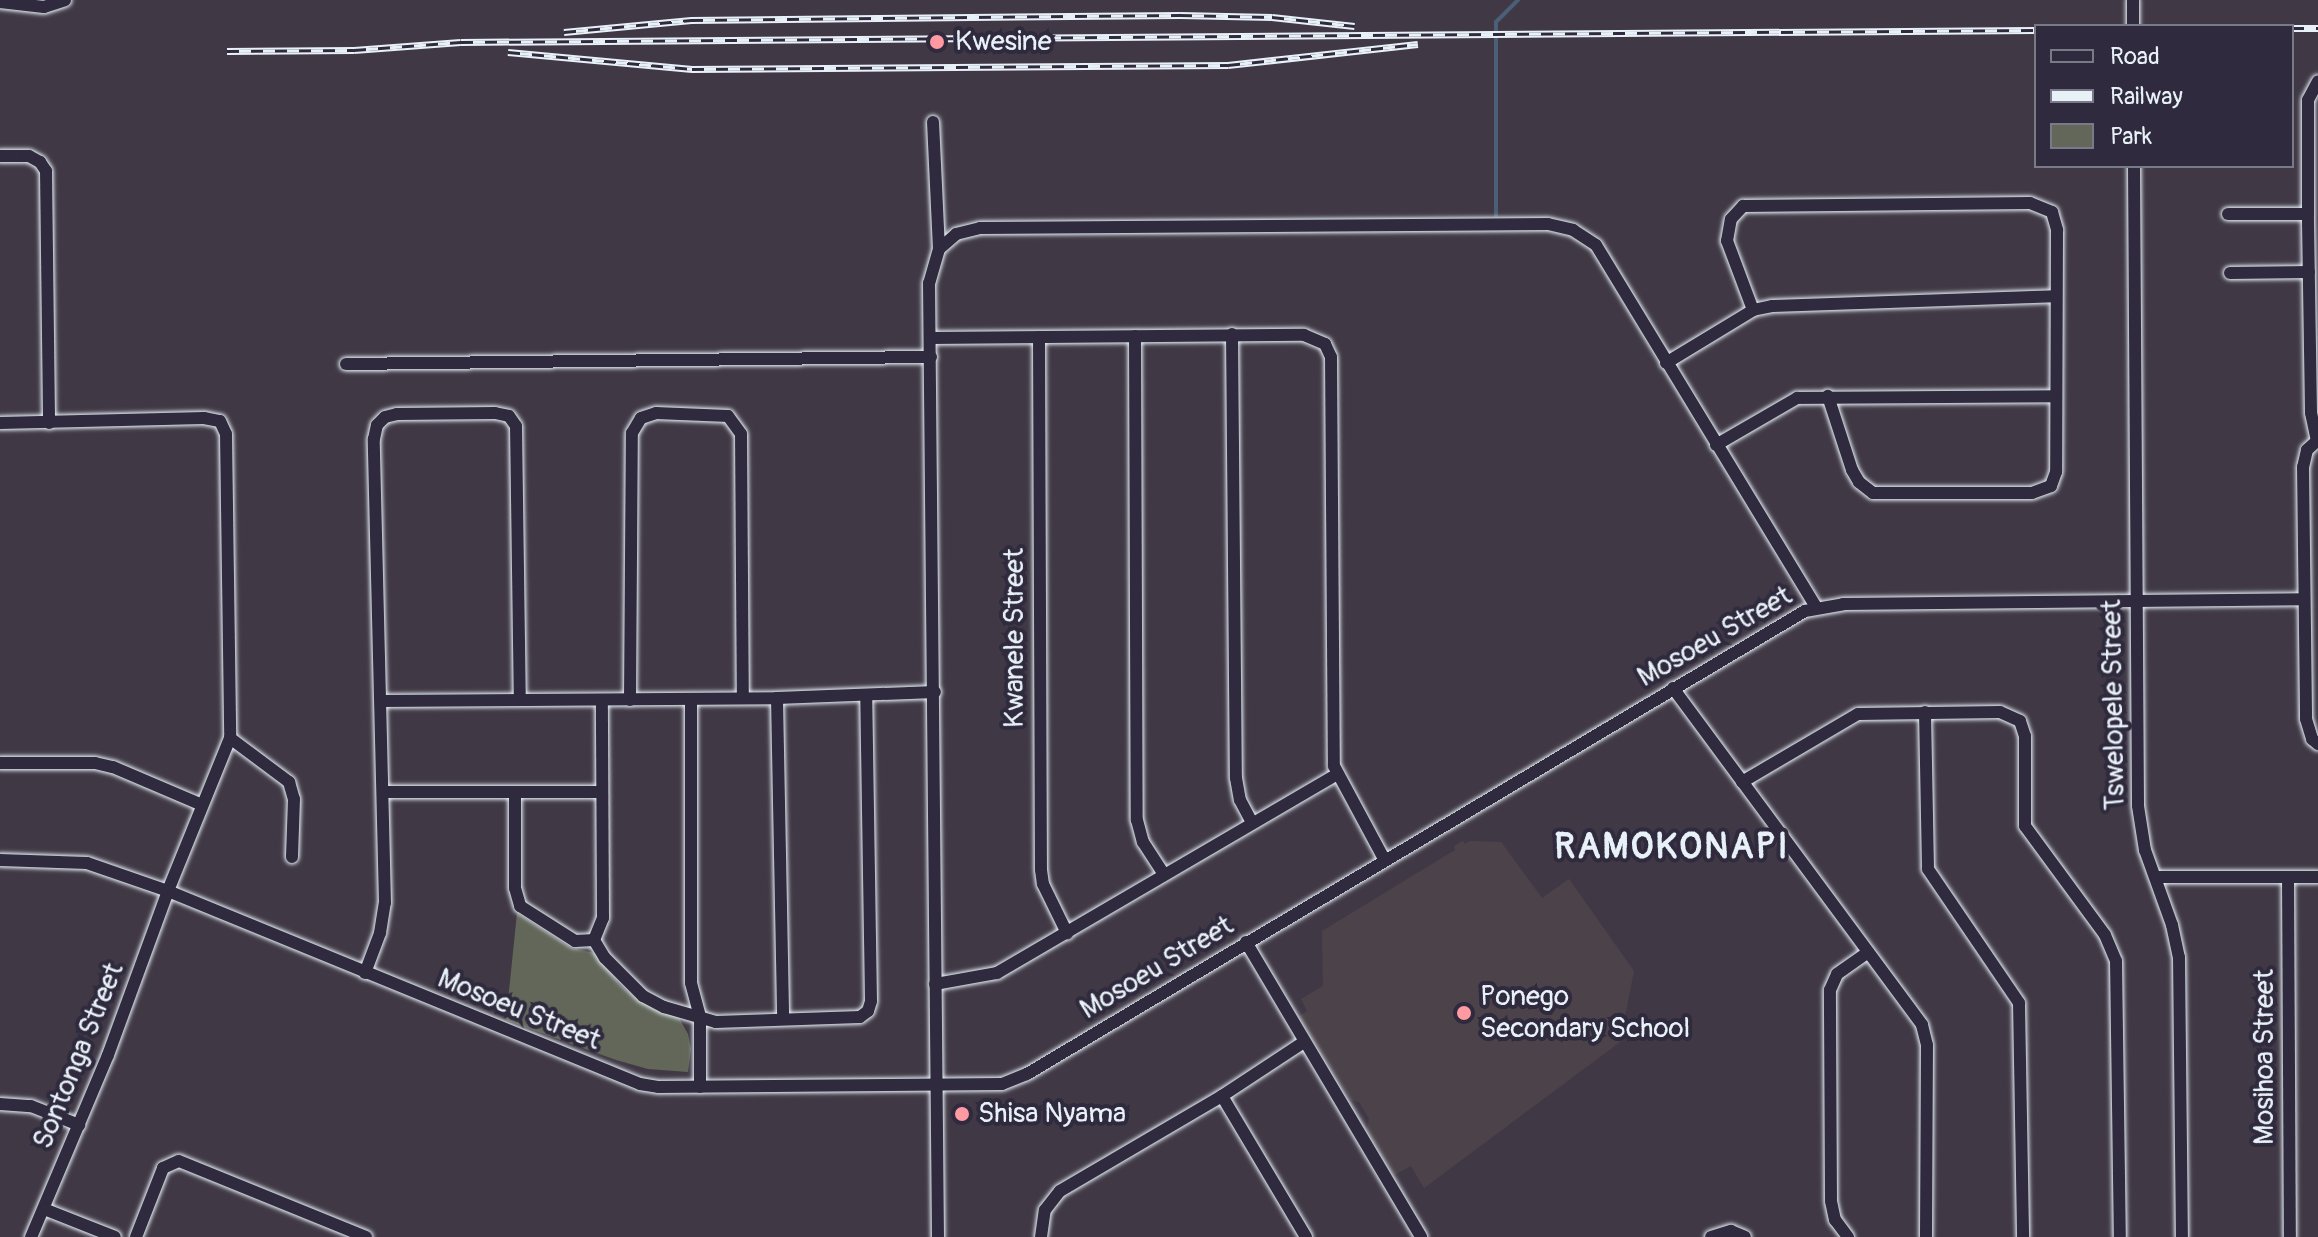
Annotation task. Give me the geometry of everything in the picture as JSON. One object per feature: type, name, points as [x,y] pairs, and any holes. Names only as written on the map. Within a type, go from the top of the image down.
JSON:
[{"type":"street","points":[[0,2],[44,7],[65,0]]},
{"type":"street","points":[[2133,0],[2133,22]]},
{"type":"street","points":[[2318,81],[2308,100],[2311,413],[2318,440],[2307,450],[2303,462],[2306,719],[2308,730],[2318,744]]},
{"type":"street","points":[[933,122],[939,249]]},
{"type":"street","points":[[0,156],[29,156],[46,171],[49,423]]},
{"type":"street","name":"Tswelopele Street","points":[[2134,168],[2138,806],[2142,837],[2179,957],[2182,1237]]},
{"type":"street","points":[[1753,310],[1727,241],[1734,214],[1751,204],[2039,204],[2056,219],[2056,472],[2046,489],[1884,496],[1865,488],[1852,470],[1828,396]]},
{"type":"street","points":[[2228,214],[2308,214]]},
{"type":"street","points":[[938,1237],[930,270],[939,249],[956,234],[980,228],[1548,224],[1573,230],[1596,245],[1816,607]]},
{"type":"street","points":[[2230,273],[2309,272]]},
{"type":"street","points":[[1666,363],[1753,310],[1772,306],[2056,296]]},
{"type":"street","points":[[930,338],[1232,334],[1313,336],[1329,350],[1336,775],[1384,859]]},
{"type":"street","points":[[1232,334],[1236,778],[1240,800],[1252,823]]},
{"type":"street","points":[[1135,336],[1137,820],[1143,842],[1164,874]]},
{"type":"street","name":"Kwanele Street","points":[[1039,337],[1041,859],[1043,884],[1067,933]]},
{"type":"street","points":[[346,364],[931,357]]},
{"type":"street","points":[[1716,445],[1786,402],[1828,396],[2055,396]]},
{"type":"street","points":[[365,973],[384,914],[374,439],[381,420],[397,414],[495,413],[509,416],[516,426],[520,699]]},
{"type":"street","points":[[630,700],[632,433],[641,418],[656,413],[728,416],[741,434],[743,698]]},
{"type":"street","points":[[0,423],[204,418],[224,426],[230,738],[289,782],[294,799],[292,857]]},
{"type":"street","name":"Mosoeu Street","points":[[0,860],[79,861],[168,891],[631,1082],[658,1087],[1002,1084],[1017,1079],[1783,622],[1816,607],[2304,599]]},
{"type":"street","points":[[1673,688],[1918,1017],[1927,1037],[1926,1237]]},
{"type":"street","points":[[381,701],[777,698],[935,692]]},
{"type":"street","points":[[594,940],[605,958],[643,996],[664,1007],[716,1022],[855,1018],[865,1014],[870,1006],[866,696]]},
{"type":"street","points":[[777,698],[783,1019]]},
{"type":"street","points":[[691,699],[691,983],[700,1016],[700,1087]]},
{"type":"street","points":[[594,940],[603,918],[602,700]]},
{"type":"street","points":[[1925,712],[1928,869],[2019,1003],[2023,1237]]},
{"type":"street","points":[[1742,782],[1851,716],[2000,712],[2020,721],[2025,736],[2025,826],[2114,952],[2117,969],[2120,1237]]},
{"type":"street","name":"Sontonga Street","points":[[31,1237],[79,1125],[230,738]]},
{"type":"street","points":[[0,763],[104,765],[202,805]]},
{"type":"street","points":[[935,984],[990,976],[1336,775]]},
{"type":"street","points":[[383,792],[601,792]]},
{"type":"street","points":[[515,793],[517,901],[531,916],[575,941],[594,940]]},
{"type":"street","points":[[2156,877],[2318,877]]},
{"type":"street","name":"Mosihoa Street","points":[[2288,877],[2290,1237]]},
{"type":"street","points":[[1246,942],[1421,1237]]},
{"type":"street","points":[[1848,1237],[1835,1220],[1831,1201],[1830,990],[1837,974],[1868,952]]},
{"type":"street","points":[[1041,1237],[1045,1210],[1060,1191],[1222,1096],[1304,1042]]},
{"type":"street","points":[[1222,1096],[1306,1237]]},
{"type":"street","points":[[0,1104],[31,1106],[79,1125]]},
{"type":"street","points":[[136,1237],[163,1168],[179,1161],[366,1237]]},
{"type":"street","points":[[44,1209],[115,1237]]},
{"type":"street","points":[[1711,1237],[1731,1231],[1745,1237]]},
{"type":"shaded area","name":"Ponego Secondary School","points":[[1463,841],[1465,844],[1470,841],[1501,842],[1542,898],[1569,879],[1634,971],[1620,1042],[1424,1188],[1411,1166],[1394,1175],[1367,1130],[1369,1119],[1359,1102],[1351,1100],[1299,1016],[1307,1011],[1301,999],[1323,986],[1322,931],[1455,850],[1454,846]]},
{"type":"green space","points":[[517,913],[571,948],[595,953],[620,985],[638,1000],[679,1018],[688,1034],[691,1049],[688,1072],[648,1069],[616,1060],[506,1020]]},
{"type":"waterway","points":[[1496,215],[1496,22],[1518,0]]},
{"type":"railway","points":[[564,32],[691,20],[1180,15],[1272,17],[1355,26]]},
{"type":"railway","points":[[2294,28],[2318,28]]},
{"type":"railway","points":[[227,51],[354,50],[461,42],[2034,30]]},
{"type":"railway","points":[[508,52],[692,69],[1228,65],[1418,44]]},
{"type":"place","name":"Kwesine","points":[[937,42]]},
{"type":"place","name":"Ponego Secondary School","points":[[1464,1013]]},
{"type":"place","name":"Shisa Nyama","points":[[962,1114]]},
{"type":"district","name":"RAMOKONAPI","points":[[1672,847]]}]
